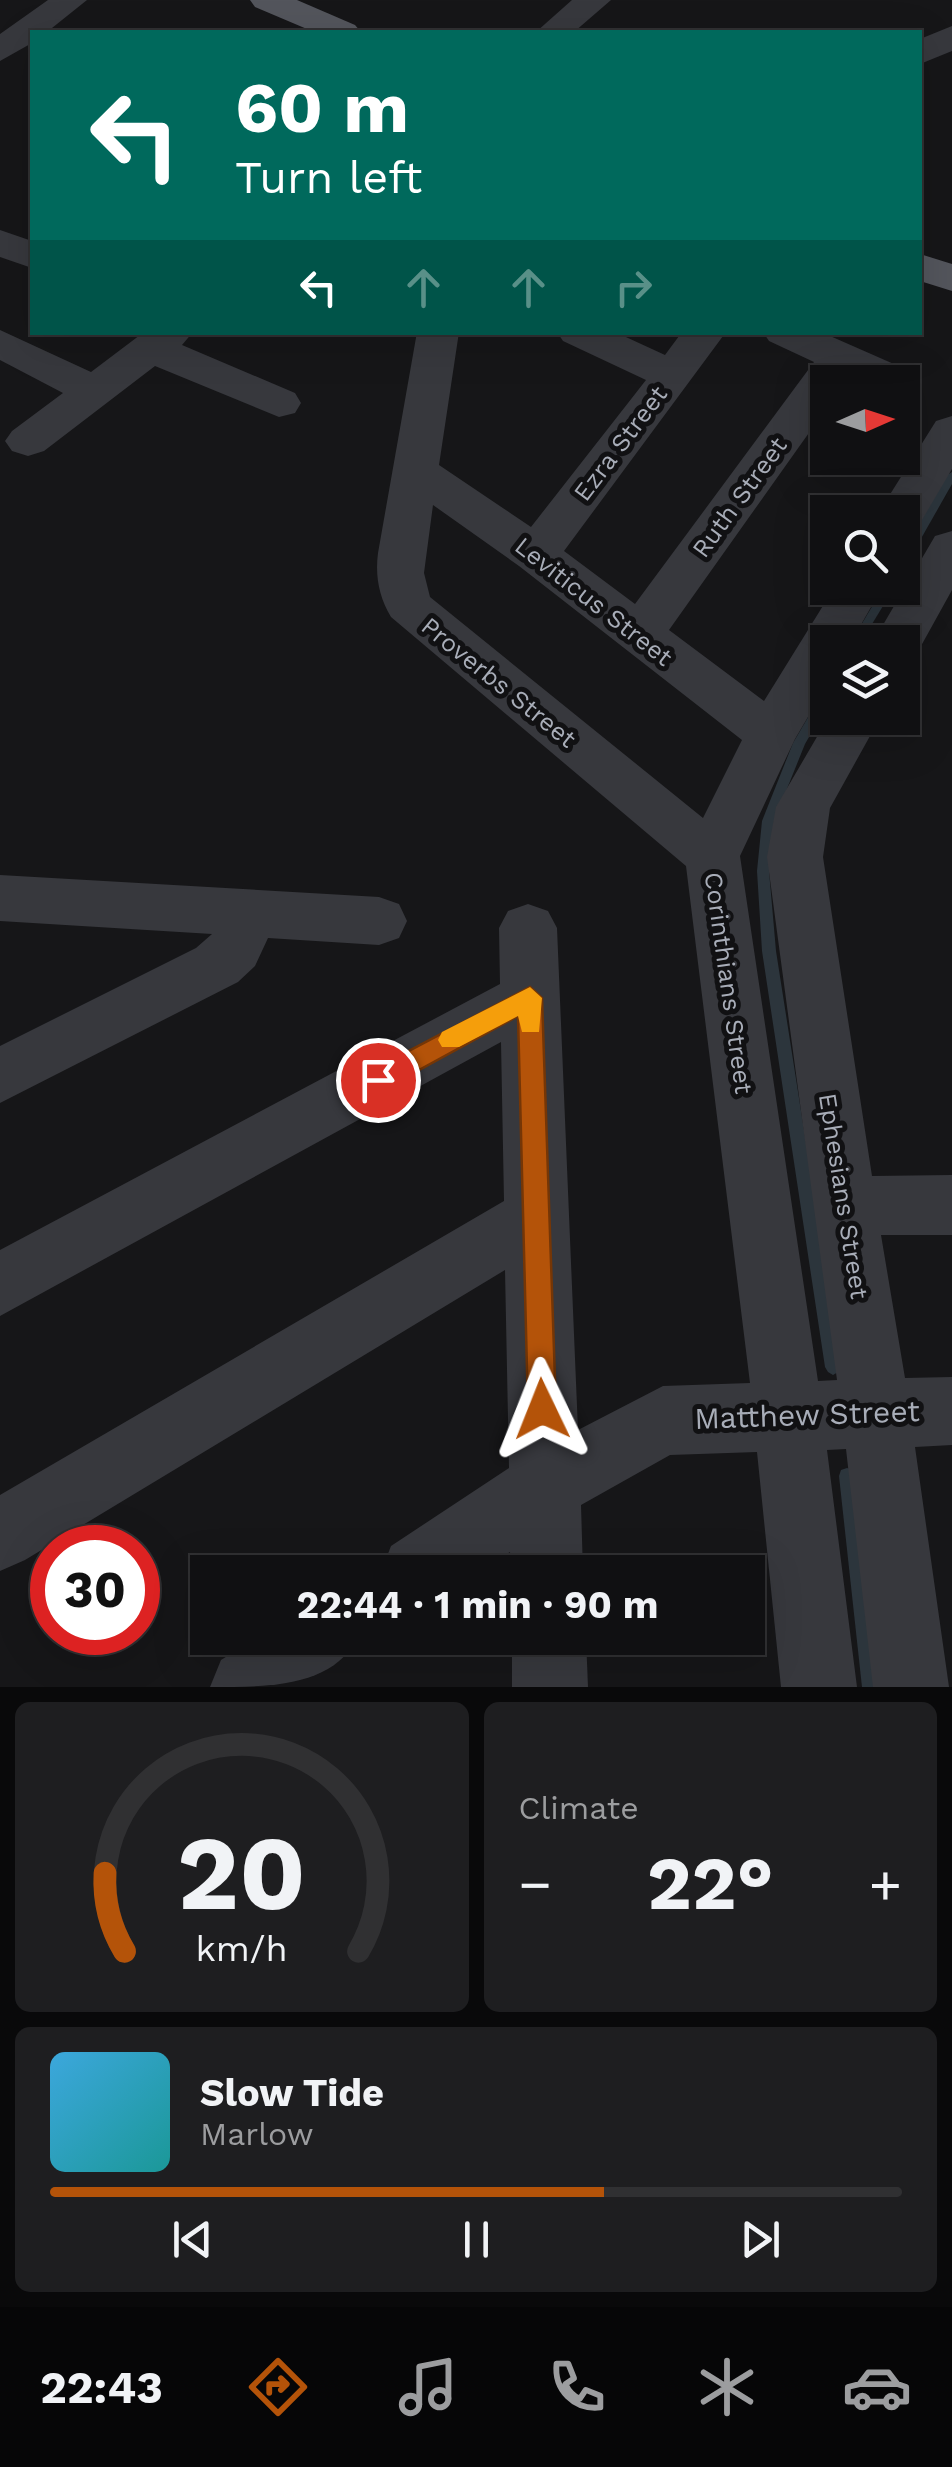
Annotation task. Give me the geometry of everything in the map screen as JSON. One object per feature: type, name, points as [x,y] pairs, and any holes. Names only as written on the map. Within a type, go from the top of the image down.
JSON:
[{"type":"main road","points":[[267,0],[339,30]]},
{"type":"main road","points":[[922,267],[952,279]]},
{"type":"street","points":[[0,50],[70,0]]},
{"type":"street","points":[[556,30],[594,0]]},
{"type":"street","points":[[922,52],[952,37]]},
{"type":"street","points":[[0,242],[30,255]]},
{"type":"street","name":"Proverbs Street","points":[[438,335],[400,573],[408,605],[712,856]]},
{"type":"street","points":[[585,335],[672,375]]},
{"type":"street","name":"Ezra Street","points":[[536,554],[703,335]]},
{"type":"street","points":[[790,335],[856,365]]},
{"type":"street","points":[[28,442],[161,340],[279,403]]},
{"type":"street","points":[[0,343],[94,391]]},
{"type":"street","name":"Ruth Street","points":[[638,636],[840,358]]},
{"type":"street","points":[[920,392],[952,406]]},
{"type":"street","points":[[914,495],[952,432]]},
{"type":"street","name":"Leviticus Street","points":[[416,471],[536,554],[638,636],[771,734]]},
{"type":"street","points":[[908,625],[952,548]]},
{"type":"street","name":"Corinthians Street","points":[[819,1687],[788,1414],[712,856],[771,734],[848,605]]},
{"type":"street","name":"Ephesians Street","points":[[844,735],[803,807],[796,857],[800,915],[876,1412],[911,1687]]},
{"type":"street","points":[[0,898],[379,921]]},
{"type":"street","points":[[0,931],[61,902]]},
{"type":"street","points":[[0,1076],[217,964],[234,949],[250,914]]},
{"type":"street","points":[[528,928],[546,1555]]},
{"type":"street","points":[[0,1285],[530,998]]},
{"type":"street","points":[[846,1206],[952,1204]]},
{"type":"street","points":[[0,1535],[536,1217]]},
{"type":"street","name":"Matthew Street","points":[[544,1486],[663,1421],[952,1411]]},
{"type":"street","points":[[442,1555],[544,1486]]},
{"type":"street","points":[[248,1687],[296,1655]]},
{"type":"street","points":[[549,1655],[550,1687]]},
{"type":"waterway","points":[[920,531],[952,475]]},
{"type":"waterway","points":[[866,625],[878,605]]},
{"type":"waterway","points":[[810,724],[768,821],[763,871],[769,951],[833,1367]]},
{"type":"waterway","points":[[847,1476],[871,1687]]},
{"type":"slow traffic","points":[[450,1040],[530,998],[531,1024]]},
{"type":"route","points":[[378,1080],[530,998],[542,1409]]}]
